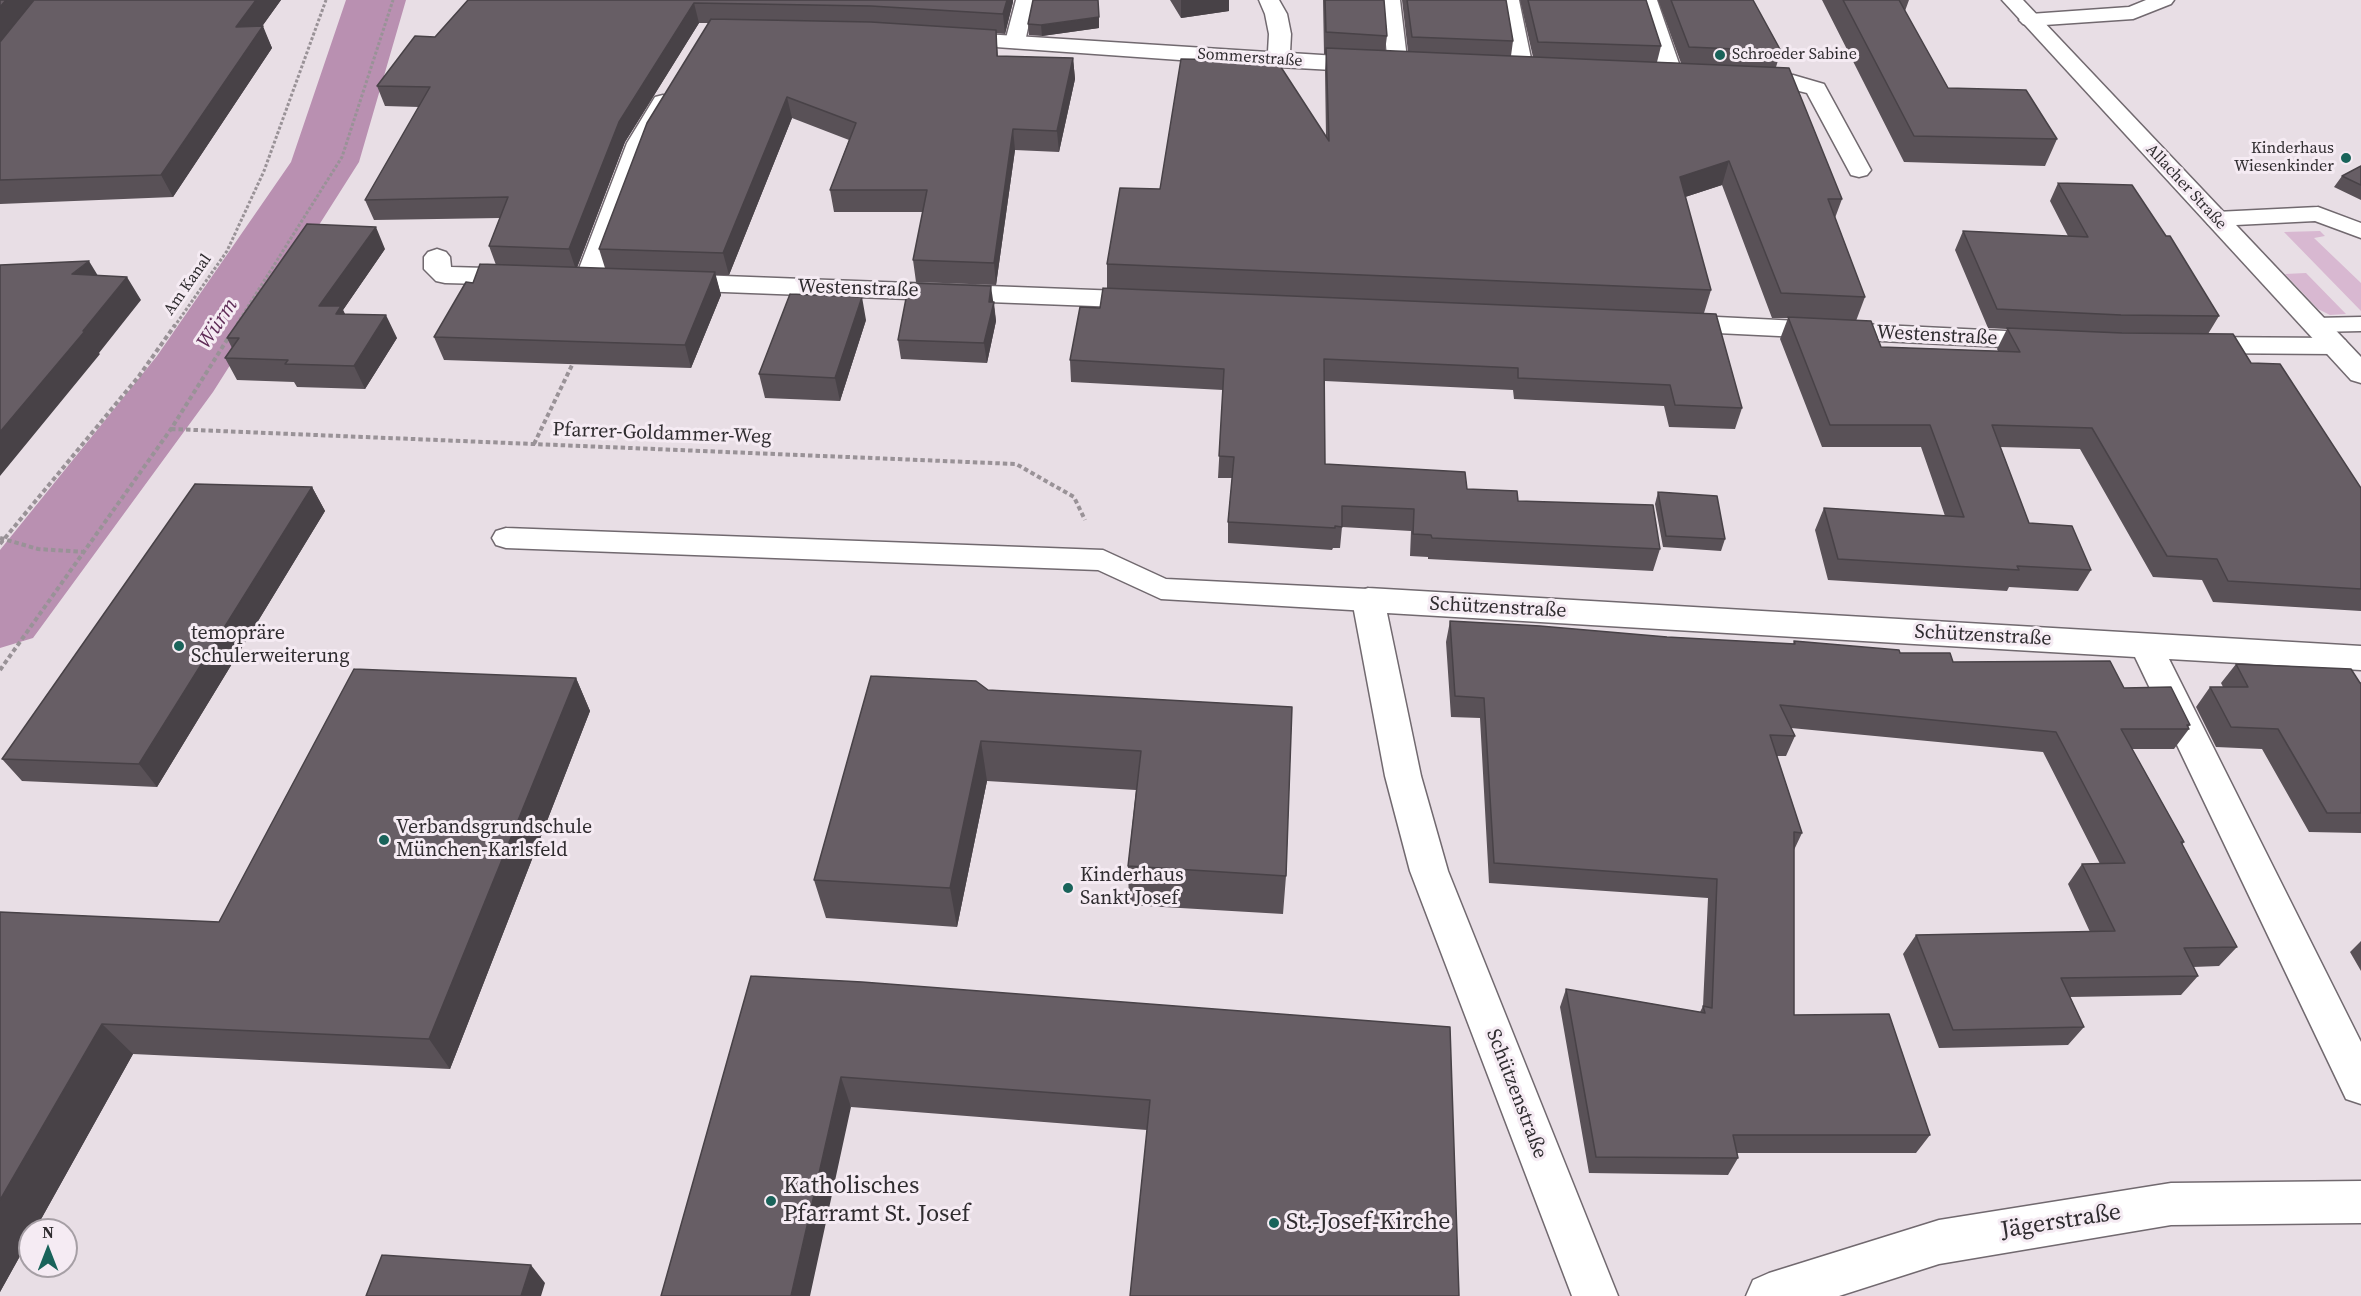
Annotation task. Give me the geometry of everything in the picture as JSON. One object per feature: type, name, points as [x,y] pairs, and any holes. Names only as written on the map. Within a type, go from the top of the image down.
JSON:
[{"type":"street","points":[[1269,0],[1276,14],[1280,34],[1279,60]]},
{"type":"street","points":[[1647,0],[1684,79],[1650,78]]},
{"type":"street","name":"Allacher Straße","points":[[2012,0],[2361,374]]},
{"type":"street","points":[[2030,20],[2133,13],[2164,0]]},
{"type":"street","name":"Sommerstraße","points":[[933,37],[1421,68]]},
{"type":"street","points":[[1782,62],[1793,82]]},
{"type":"street","points":[[1501,72],[1547,74]]},
{"type":"street","points":[[437,257],[437,268],[446,275],[577,279],[639,143],[677,80]]},
{"type":"street","points":[[1728,80],[1793,82],[1816,89],[1859,170]]},
{"type":"street","name":"Westenstraße","points":[[649,281],[1172,301]]},
{"type":"street","name":"Westenstraße","points":[[1657,322],[2075,343]]},
{"type":"street","points":[[2169,345],[2335,346]]},
{"type":"street","name":"Schützenstraße","points":[[1595,1296],[1430,871],[1403,776],[1368,600],[2361,658]]},
{"type":"street","points":[[2146,645],[2361,1086]]},
{"type":"street","name":"Jägerstraße","points":[[1768,1296],[1939,1242],[2171,1204],[2361,1202]]},
{"type":"lane","points":[[1015,42],[1025,0]]},
{"type":"lane","points":[[1391,0],[1398,67]]},
{"type":"lane","points":[[1510,0],[1524,73]]},
{"type":"lane","points":[[2216,219],[2318,214],[2361,231]]},
{"type":"lane","points":[[2315,325],[2361,324]]},
{"type":"lane","points":[[506,538],[1103,560],[1161,589],[1368,600]]},
{"type":"path","name":"Am Kanal","points":[[0,544],[2,538],[139,376],[227,251],[264,171],[326,0]]},
{"type":"path","points":[[0,670],[171,429],[342,157],[393,0]]},
{"type":"path","points":[[534,444],[579,351]]},
{"type":"path","name":"Pfarrer-Goldammer-Weg","points":[[171,429],[1016,464],[1074,497],[1103,560]]},
{"type":"path","points":[[2,538],[38,549],[85,552]]},
{"type":"shaded area","points":[[2320,231],[2325,236],[2314,238],[2361,283],[2361,311],[2284,232]]},
{"type":"shaded area","points":[[2306,273],[2346,314],[2330,315],[2318,309],[2285,274]]},
{"type":"building","points":[[34,0],[256,0],[236,27],[263,26],[161,175],[0,180],[0,42]]},
{"type":"building","points":[[468,0],[1007,0],[1003,14],[871,6],[694,3],[619,122],[569,249],[489,246],[508,197],[365,200],[430,87],[377,86],[415,36],[435,37]]},
{"type":"building","points":[[1033,0],[1098,0],[1099,17],[1041,25],[1028,24]]},
{"type":"building","points":[[1325,0],[1384,0],[1387,36],[1326,32]]},
{"type":"building","points":[[1407,0],[1506,0],[1513,41],[1412,37]]},
{"type":"building","points":[[1528,0],[1646,0],[1661,46],[1538,42]]},
{"type":"building","points":[[1671,0],[1753,0],[1781,51],[1689,47]]},
{"type":"building","points":[[1843,0],[1899,0],[1948,88],[2026,90],[2057,139],[1914,136]]},
{"type":"building","points":[[711,19],[871,22],[996,30],[997,56],[1073,58],[1057,131],[1013,129],[994,263],[913,260],[927,190],[830,190],[856,123],[787,97],[723,253],[599,249],[647,123]]},
{"type":"building","points":[[1326,48],[1789,68],[1842,199],[1828,199],[1865,297],[1781,293],[1729,161],[1680,177],[1711,290],[1107,264],[1120,188],[1160,189],[1181,59],[1277,61],[1329,141]]},
{"type":"building","points":[[2361,166],[2361,185],[2342,176]]},
{"type":"building","points":[[2058,183],[2132,185],[2166,236],[2170,236],[2219,316],[2121,315],[1997,309],[1963,231],[2088,237]]},
{"type":"building","points":[[307,224],[376,227],[319,306],[341,306],[336,314],[386,315],[354,366],[285,364],[288,360],[225,358],[239,338],[227,338]]},
{"type":"building","points":[[89,261],[72,274],[127,277],[0,432],[0,265]]},
{"type":"building","points":[[480,264],[715,272],[685,345],[434,337],[466,282],[473,283]]},
{"type":"building","points":[[909,283],[991,286],[989,302],[994,302],[984,343],[898,340]]},
{"type":"building","points":[[1103,288],[1716,314],[1742,408],[1675,405],[1670,385],[1518,378],[1518,368],[1324,359],[1325,464],[1465,472],[1467,489],[1517,491],[1518,501],[1653,505],[1660,549],[1432,538],[1431,535],[1413,534],[1414,509],[1342,506],[1342,527],[1335,526],[1335,528],[1228,522],[1234,457],[1219,456],[1224,369],[1070,360],[1080,307],[1100,308]]},
{"type":"building","points":[[790,294],[862,297],[835,378],[759,374]]},
{"type":"building","points":[[1788,317],[1871,321],[1881,347],[2020,352],[2007,328],[2122,333],[2233,334],[2251,363],[2280,364],[2361,488],[2361,589],[2228,581],[2217,559],[2167,556],[2092,428],[1992,425],[2029,523],[2072,526],[2091,570],[2017,566],[2019,570],[1838,559],[1824,508],[1964,517],[1930,425],[1830,425]]},
{"type":"building","name":"temopräre Schulerweiterung","points":[[195,484],[312,487],[139,764],[2,759]]},
{"type":"building","points":[[1658,492],[1717,496],[1725,539],[1666,536]]},
{"type":"building","points":[[1450,621],[1667,637],[1795,644],[1794,641],[1899,650],[1900,653],[1950,653],[1953,662],[2110,661],[2124,688],[2171,687],[2190,725],[2187,725],[2189,729],[2121,729],[2184,842],[2181,842],[2237,947],[2184,948],[2198,976],[2061,978],[2084,1027],[1953,1030],[1916,935],[2115,931],[2082,864],[2125,863],[2056,732],[1780,705],[1795,736],[1770,735],[1802,833],[1794,832],[1794,1015],[1889,1014],[1930,1135],[1733,1135],[1738,1158],[1596,1157],[1566,989],[1705,1013],[1703,1006],[1712,1008],[1717,879],[1494,863],[1484,698],[1455,696]]},
{"type":"building","points":[[2236,664],[2351,669],[2361,683],[2361,813],[2327,813],[2278,729],[2231,727],[2210,687],[2248,687]]},
{"type":"building","points":[[354,669],[576,678],[429,1039],[102,1024],[0,1200],[0,912],[219,922]]},
{"type":"building","points":[[871,676],[976,681],[988,690],[1292,707],[1286,876],[1128,866],[1141,751],[981,741],[950,888],[814,880]]},
{"type":"building","points":[[751,976],[862,982],[1450,1027],[1459,1296],[1130,1296],[1150,1100],[841,1077],[791,1296],[661,1296]]},
{"type":"building","points":[[382,1255],[531,1265],[521,1296],[366,1296]]},
{"type":"waterway","name":"Würm","points":[[0,614],[185,374],[325,162],[376,0]]},
{"type":"place","name":"Schroeder Sabine","points":[[1720,55]]},
{"type":"place","name":"Kinderhaus Wiesenkinder","points":[[2346,158]]},
{"type":"place","name":"temopräre Schulerweiterung","points":[[179,646]]},
{"type":"place","name":"Verbandsgrundschule München-Karlsfeld","points":[[384,840]]},
{"type":"place","name":"Kinderhaus Sankt Josef","points":[[1068,888]]},
{"type":"place","name":"Katholisches Pfarramt St. Josef","points":[[771,1201]]},
{"type":"place","name":"St.-Josef-Kirche","points":[[1274,1223]]}]
